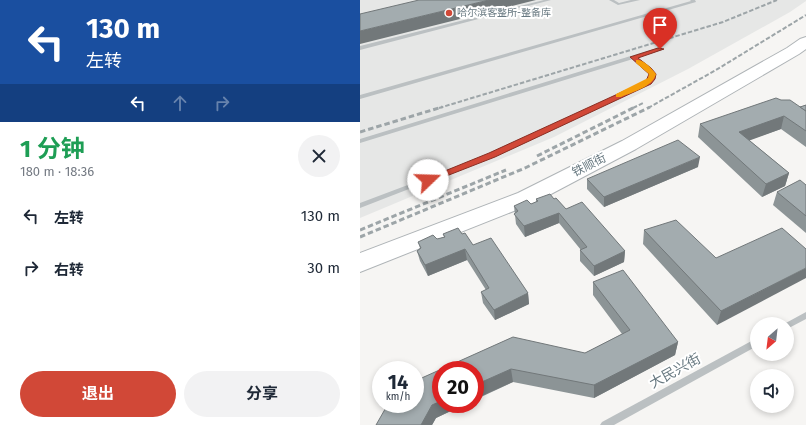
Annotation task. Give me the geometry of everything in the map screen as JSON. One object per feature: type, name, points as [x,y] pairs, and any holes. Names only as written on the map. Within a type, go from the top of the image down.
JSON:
[{"type":"main road","name":"铁顺街","points":[[360,263],[384,252],[526,198],[629,145],[792,52],[806,42]]},
{"type":"street","points":[[360,48],[549,0]]},
{"type":"street","points":[[611,0],[618,4],[638,0]]},
{"type":"street","points":[[360,97],[694,2],[692,0]]},
{"type":"street","points":[[360,141],[660,49]]},
{"type":"street","points":[[360,206],[492,155],[648,82],[652,79],[652,74],[649,69],[633,57]]},
{"type":"street","points":[[794,322],[805,317]]},
{"type":"street","name":"大民兴街","points":[[606,425],[750,346]]},
{"type":"shaded area","points":[[360,0],[806,1],[790,12],[688,69],[554,137],[360,218]]},
{"type":"building","points":[[419,0],[489,0],[360,31],[360,14]]},
{"type":"building","points":[[776,98],[781,100],[790,100],[806,111],[806,131],[784,116],[739,132],[789,173],[766,184],[700,124]]},
{"type":"building","points":[[806,105],[806,111],[800,107]]},
{"type":"building","points":[[678,140],[700,157],[604,197],[587,179]]},
{"type":"building","points":[[800,180],[806,185],[806,216],[777,192]]},
{"type":"building","points":[[550,194],[566,209],[582,202],[625,251],[594,266],[580,250],[587,247],[559,213],[524,226],[514,214],[518,211],[514,206],[527,200],[531,204],[538,201],[536,199]]},
{"type":"building","points":[[676,220],[716,258],[782,228],[806,249],[806,268],[721,311],[644,230]]},
{"type":"building","points":[[458,228],[462,234],[465,233],[473,245],[491,238],[528,293],[494,310],[481,292],[489,288],[465,249],[425,265],[417,251],[421,248],[418,242],[433,235],[437,239],[445,237],[443,234]]},
{"type":"building","points":[[623,270],[678,342],[594,385],[511,369],[484,381],[484,361],[460,361],[513,337],[585,353],[630,330],[593,282]]},
{"type":"building","points":[[432,373],[432,405],[421,425],[376,425],[383,413],[424,413],[424,377]]},
{"type":"railway","points":[[439,108],[723,22],[777,0]]},
{"type":"railway","points":[[648,108],[716,70],[806,15]]},
{"type":"railway","points":[[537,156],[643,103]]},
{"type":"railway","points":[[360,132],[442,107]]},
{"type":"railway","points":[[360,237],[525,168],[648,108]]},
{"type":"railway","points":[[360,230],[506,170]]},
{"type":"slow traffic","points":[[619,96],[652,79],[652,74],[649,69],[639,62]]},
{"type":"place","name":"哈尔滨客整所-整备库","points":[[449,13]]},
{"type":"route","points":[[428,180],[492,155],[648,82],[652,79],[652,74],[649,69],[633,57],[660,49]]}]
